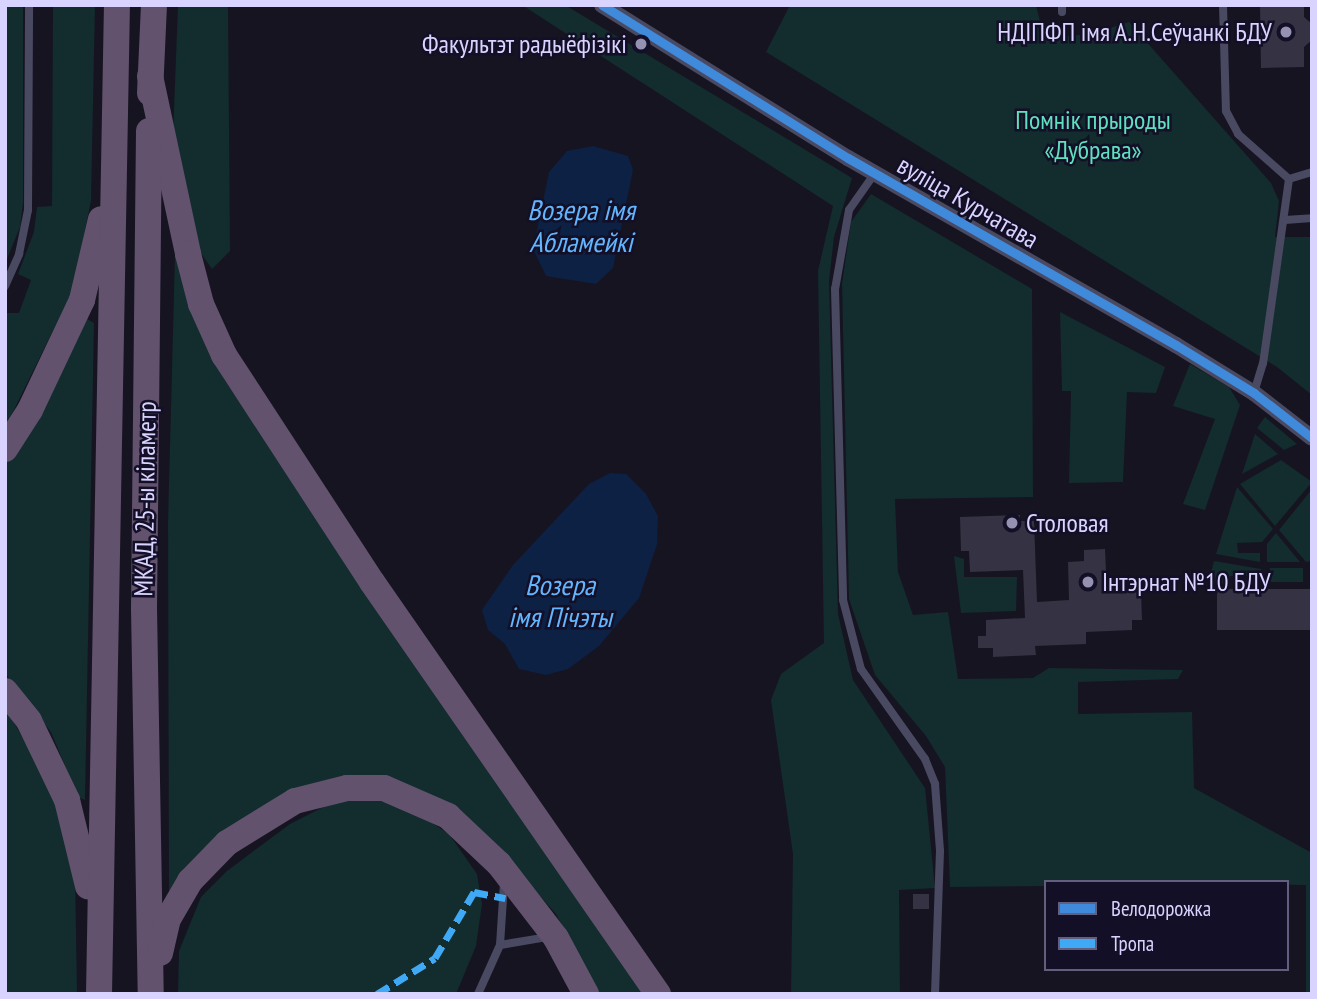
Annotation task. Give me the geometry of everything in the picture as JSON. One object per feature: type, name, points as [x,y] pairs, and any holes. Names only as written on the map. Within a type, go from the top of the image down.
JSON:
[{"type":"highway","name":"МКАД, 25-ы кіламетр","points":[[99,994],[117,5]]},
{"type":"highway","name":"МКАД, 25-ы кіламетр","points":[[152,994],[144,608],[153,5]]},
{"type":"highway","points":[[150,76],[201,304],[224,355],[372,582],[658,994]]},
{"type":"highway","points":[[5,449],[30,410],[82,300],[113,169]]},
{"type":"highway","points":[[5,691],[29,721],[67,800],[99,942]]},
{"type":"highway","points":[[152,994],[169,919],[190,881],[227,843],[295,801],[347,788],[384,788],[404,794],[447,816],[499,863],[556,938],[586,994]]},
{"type":"street","name":"вуліца Курчатава","points":[[602,5],[874,173],[1254,393],[1312,438]]},
{"type":"lane","points":[[5,286],[19,254],[28,210],[29,5]]},
{"type":"lane","points":[[1223,5],[1226,110],[1238,134],[1289,179]]},
{"type":"lane","points":[[1289,179],[1312,172]]},
{"type":"lane","points":[[874,173],[849,210],[835,289],[842,600],[861,669],[925,759],[934,784],[940,851],[935,994]]},
{"type":"lane","points":[[1254,393],[1261,377],[1289,179]]},
{"type":"lane","points":[[1285,220],[1312,218]]},
{"type":"lane","points":[[478,994],[499,945],[505,890],[499,863]]},
{"type":"lane","points":[[499,945],[556,938]]},
{"type":"green space","points":[[7,5],[23,5],[23,203],[20,227],[5,264]]},
{"type":"green space","points":[[53,5],[95,5],[91,201],[72,292],[5,428],[5,313],[19,313],[31,280],[18,274],[34,232],[37,207],[52,206]]},
{"type":"green space","points":[[178,5],[228,5],[230,251],[212,269],[198,249],[173,136]]},
{"type":"green space","points":[[522,5],[565,5],[852,178],[834,237],[829,281],[838,614],[853,680],[925,788],[935,888],[899,890],[900,994],[791,994],[793,854],[771,700],[781,674],[824,643],[818,271],[833,206]]},
{"type":"green space","name":"Помнік прыроды «Дубрава»","points":[[790,5],[1036,5],[1044,38],[1091,34],[1129,22],[1271,183],[1279,201],[1275,237],[1312,237],[1312,395],[1277,367],[766,52]]},
{"type":"green space","points":[[871,194],[1032,289],[1033,497],[895,499],[898,572],[913,615],[948,612],[958,679],[1033,678],[1049,668],[1183,670],[1178,679],[1078,682],[1078,714],[1192,712],[1194,788],[1312,853],[1312,994],[1306,994],[1306,885],[1289,885],[1289,880],[1044,880],[1044,886],[950,887],[945,767],[926,736],[875,675],[849,599],[842,284],[851,222]]},
{"type":"green space","points":[[175,254],[197,324],[224,379],[643,994],[598,994],[556,914],[493,843],[351,779],[169,895],[168,523]]},
{"type":"green space","points":[[1060,312],[1165,367],[1156,393],[1127,392],[1123,482],[1069,483],[1071,391],[1062,391]]},
{"type":"green space","points":[[87,319],[94,323],[85,800],[78,797],[51,732],[5,673],[5,464],[32,424]]},
{"type":"green space","points":[[1190,364],[1229,387],[1240,405],[1205,510],[1183,504],[1215,419],[1173,406]]},
{"type":"green space","points":[[1265,417],[1297,444],[1284,450],[1257,428]]},
{"type":"green space","points":[[1255,434],[1278,454],[1242,474]]},
{"type":"green space","points":[[1281,460],[1312,482],[1275,526],[1240,484]]},
{"type":"green space","points":[[1237,487],[1273,529],[1262,542],[1237,543],[1238,553],[1260,553],[1260,562],[1216,554]]},
{"type":"green space","points":[[1312,489],[1312,561],[1306,562],[1279,530]]},
{"type":"green space","points":[[1276,533],[1300,562],[1267,562],[1267,544]]},
{"type":"green space","points":[[954,556],[964,559],[964,577],[1017,577],[1016,611],[961,613]]},
{"type":"green space","points":[[1214,561],[1261,569],[1261,576],[1230,576],[1230,586],[1209,580]]},
{"type":"green space","points":[[1270,568],[1303,568],[1303,582],[1270,582]]},
{"type":"green space","points":[[5,707],[52,788],[75,869],[77,994],[5,994]]},
{"type":"green space","points":[[357,798],[382,800],[428,820],[449,834],[477,874],[482,904],[476,946],[456,994],[178,994],[179,951],[201,897],[227,871],[290,824],[333,802]]},
{"type":"water","name":"Возера імя Абламейкі","points":[[593,146],[628,156],[633,170],[613,268],[596,284],[546,276],[533,249],[549,172],[567,151]]},
{"type":"water","name":"Возера імя Пічэты","points":[[610,473],[626,474],[646,494],[658,516],[657,544],[639,598],[599,646],[568,669],[546,675],[519,669],[505,644],[488,630],[482,610],[513,565],[589,484]]},
{"type":"building","name":"НДІПФП імя А.Н.Сеўчанкі БДУ","points":[[1260,5],[1304,5],[1304,17],[1312,24],[1312,40],[1304,47],[1304,67],[1261,68]]},
{"type":"building","name":"Інтэрнат №10 БДУ","points":[[1020,515],[1020,521],[1034,521],[1037,602],[1069,600],[1068,562],[1084,561],[1084,550],[1105,549],[1107,593],[1141,592],[1142,620],[1132,620],[1132,630],[1086,632],[1086,644],[1035,646],[1036,655],[993,657],[993,648],[978,648],[978,636],[986,636],[986,620],[1025,618],[1023,570],[970,572],[969,551],[961,551],[960,517]]},
{"type":"building","points":[[1217,589],[1312,589],[1312,630],[1217,630]]},
{"type":"building","points":[[913,894],[929,894],[929,909],[913,909]]},
{"type":"marked path","points":[[377,994],[435,958],[474,892],[505,898]]},
{"type":"cycle path","points":[[602,5],[848,158],[1176,345],[1254,393],[1312,438]]},
{"type":"place","name":"НДІПФП імя А.Н.Сеўчанкі БДУ","points":[[1286,32]]},
{"type":"place","name":"Факультэт радыёфізікі","points":[[641,44]]},
{"type":"place","name":"Столовая","points":[[1012,523]]},
{"type":"place","name":"Інтэрнат №10 БДУ","points":[[1088,582]]}]
